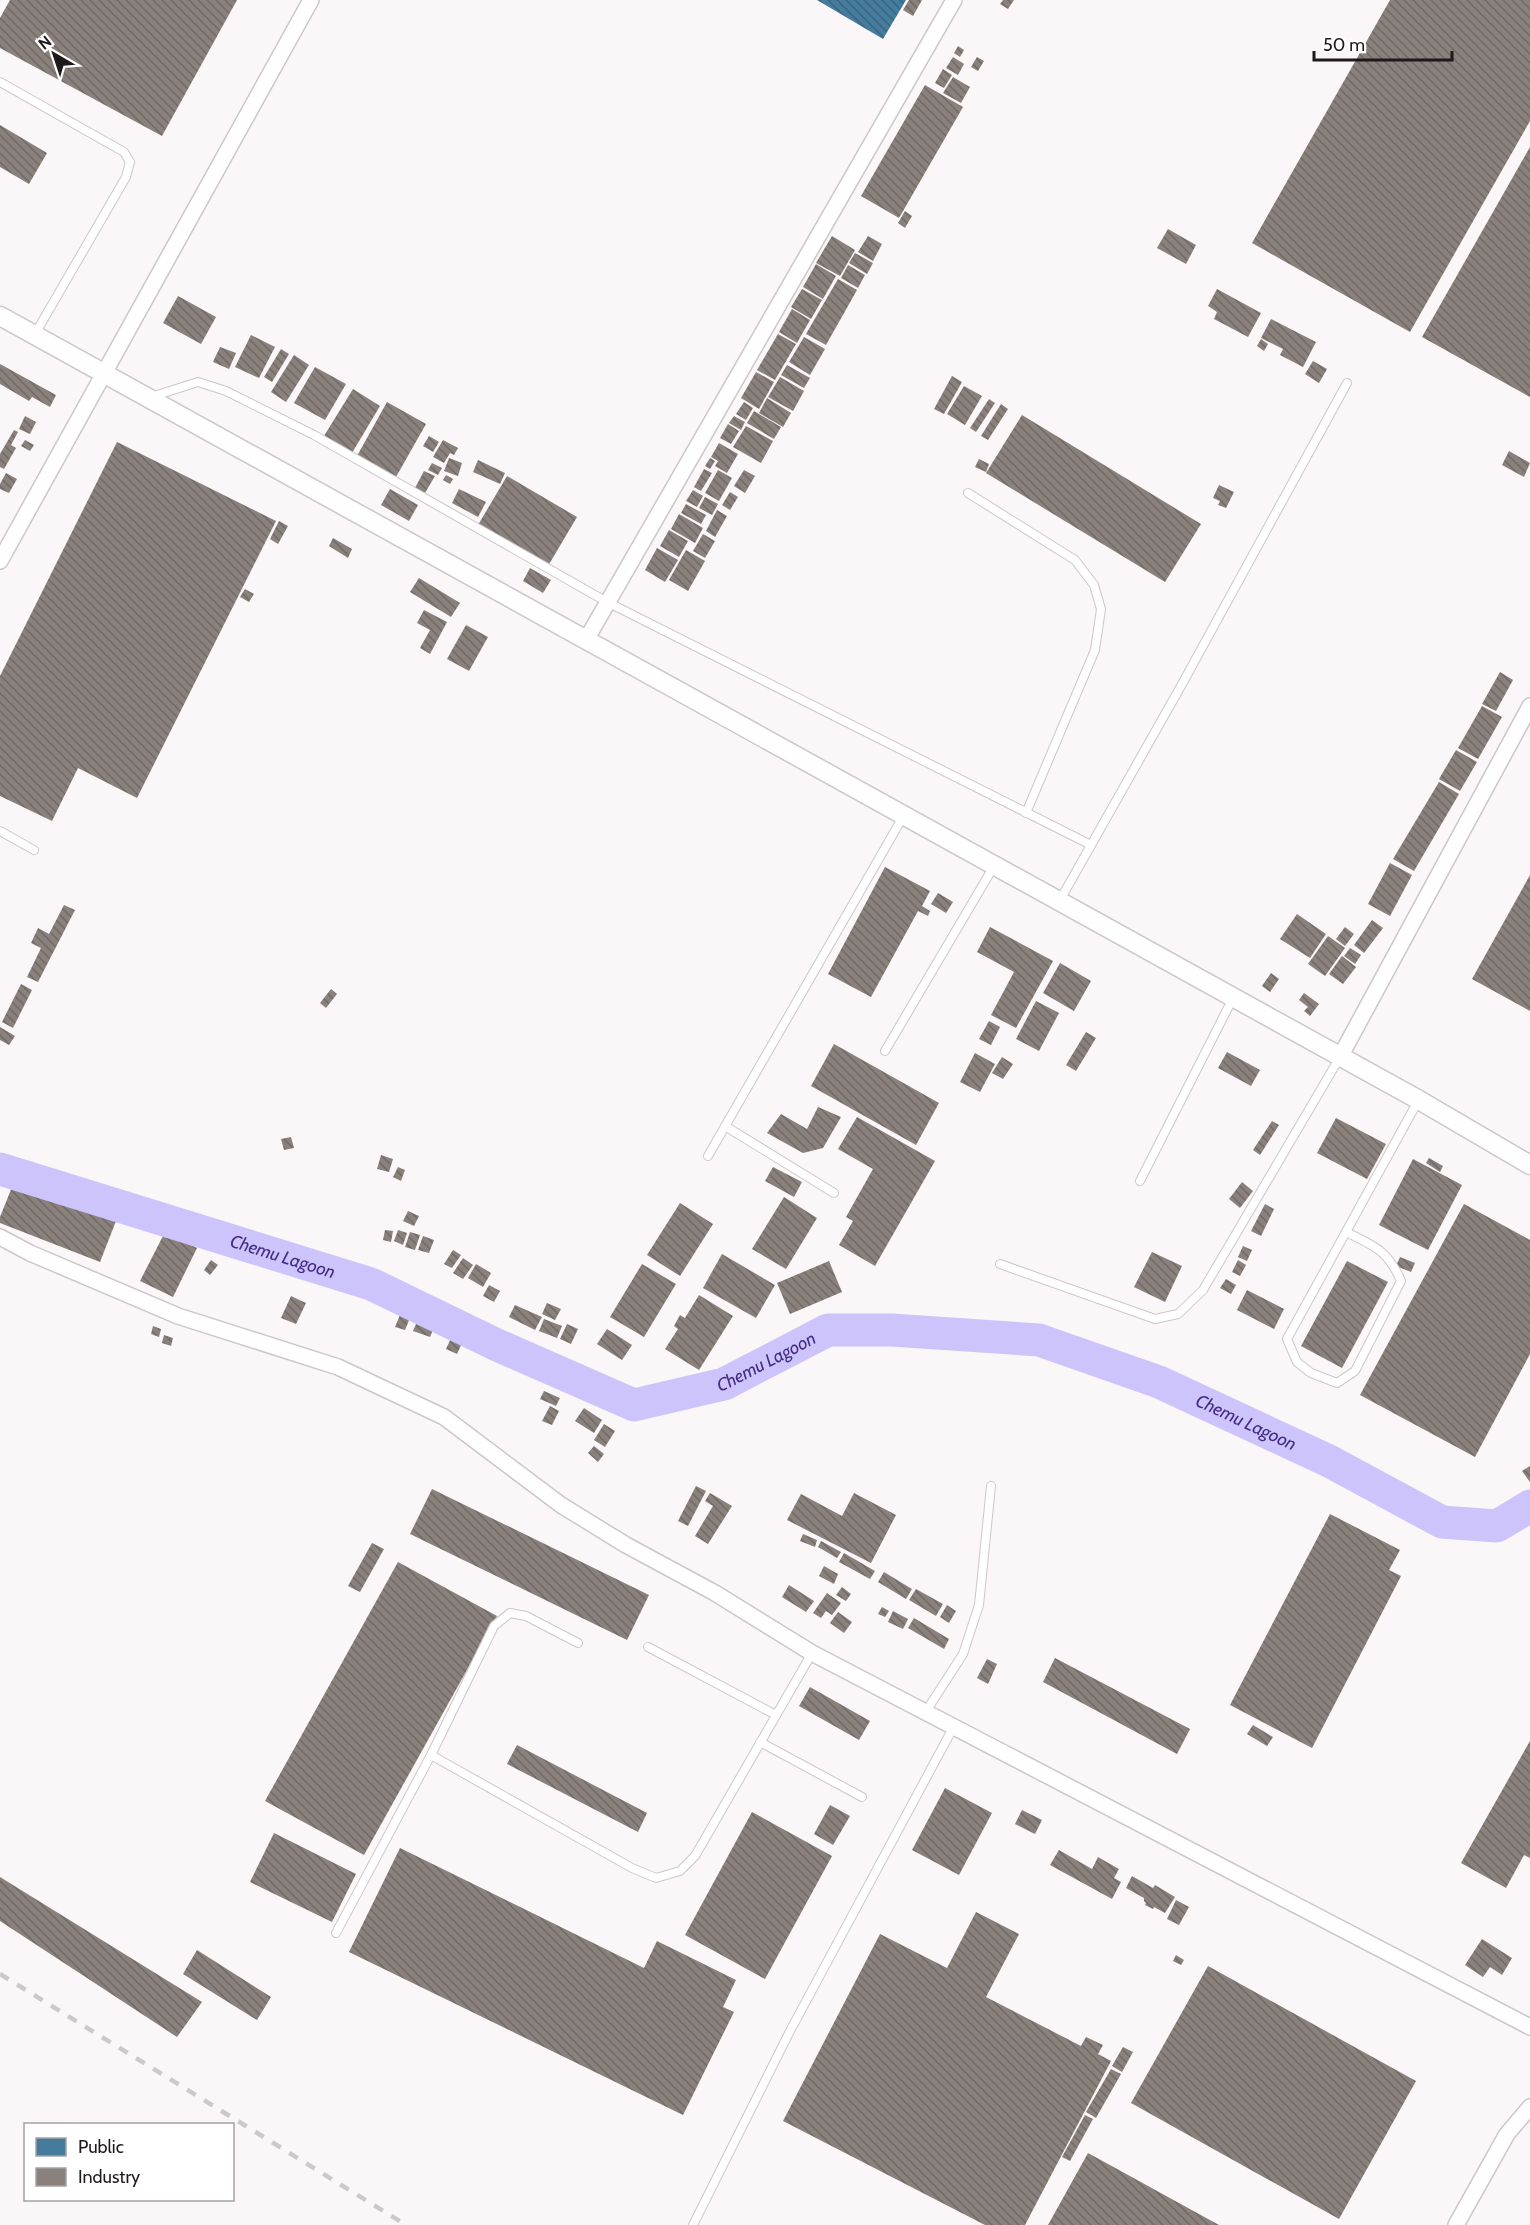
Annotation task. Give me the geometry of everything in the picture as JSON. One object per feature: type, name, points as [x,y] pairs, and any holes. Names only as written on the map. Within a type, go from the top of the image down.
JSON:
[{"type":"street","points":[[0,561],[311,0]]},
{"type":"street","points":[[586,640],[954,0]]},
{"type":"street","points":[[0,316],[103,375],[1419,1100],[1530,1165]]},
{"type":"street","points":[[1340,1057],[1530,706]]},
{"type":"street","points":[[0,1237],[30,1253],[177,1316],[338,1367],[444,1417],[561,1505],[626,1545],[715,1593],[812,1653],[1530,2026]]},
{"type":"street","points":[[1456,2225],[1507,2134],[1530,2107]]},
{"type":"lane","points":[[0,82],[124,152],[130,162],[126,177],[35,336]]},
{"type":"lane","points":[[146,398],[198,382],[226,391],[314,435],[608,602],[1091,845]]},
{"type":"lane","points":[[1059,902],[1181,686],[1347,383]]},
{"type":"lane","points":[[968,493],[1075,560],[1094,585],[1101,609],[1095,650],[1026,813]]},
{"type":"lane","points":[[708,1156],[904,815]]},
{"type":"lane","points":[[0,831],[34,850]]},
{"type":"lane","points":[[885,1051],[994,866]]},
{"type":"lane","points":[[1140,1181],[1233,998]]},
{"type":"lane","points":[[1000,1264],[1155,1320],[1178,1314],[1203,1290],[1340,1057]]},
{"type":"lane","points":[[1346,1232],[1375,1246],[1393,1264],[1401,1281],[1355,1371],[1337,1383],[1311,1372],[1297,1362],[1287,1339],[1346,1232],[1419,1100]]},
{"type":"lane","points":[[725,1126],[834,1193]]},
{"type":"lane","points":[[925,1713],[963,1653],[979,1605],[991,1486]]},
{"type":"lane","points":[[336,1933],[431,1755],[494,1626],[510,1613],[526,1616],[578,1643]]},
{"type":"lane","points":[[648,1647],[776,1715]]},
{"type":"lane","points":[[431,1755],[632,1868],[656,1878],[680,1871],[695,1856],[812,1653]]},
{"type":"lane","points":[[693,2225],[790,2031],[953,1728]]},
{"type":"lane","points":[[760,1742],[862,1797]]},
{"type":"building: Public","points":[[817,0],[906,0],[883,39]]},
{"type":"building: Industry","points":[[10,0],[237,0],[162,136],[0,48],[0,18]]},
{"type":"building: Industry","points":[[909,0],[922,0],[913,16],[903,10]]},
{"type":"building: Industry","points":[[1003,0],[1014,0],[1008,9],[1000,4]]},
{"type":"building: Industry","points":[[1390,0],[1530,0],[1530,121],[1410,332],[1252,243]]},
{"type":"building: Industry","points":[[958,46],[964,50],[960,57],[954,53]]},
{"type":"building: Industry","points":[[953,57],[964,64],[958,75],[946,68]]},
{"type":"building: Industry","points":[[977,57],[984,61],[978,71],[971,67]]},
{"type":"building: Industry","points":[[943,69],[952,75],[944,88],[935,83]]},
{"type":"building: Industry","points":[[953,77],[970,87],[961,103],[943,93]]},
{"type":"building: Industry","points":[[925,85],[963,107],[899,218],[861,196]]},
{"type":"building: Industry","points":[[0,125],[47,153],[29,184],[0,167]]},
{"type":"building: Industry","points":[[1530,147],[1530,397],[1422,337]]},
{"type":"building: Industry","points":[[905,211],[912,216],[905,228],[898,223]]},
{"type":"building: Industry","points":[[1168,229],[1196,245],[1186,264],[1157,248]]},
{"type":"building: Industry","points":[[832,236],[855,250],[840,276],[816,263]]},
{"type":"building: Industry","points":[[868,236],[882,244],[873,261],[858,252]]},
{"type":"building: Industry","points":[[855,253],[873,263],[867,274],[849,263]]},
{"type":"building: Industry","points":[[816,264],[836,276],[823,299],[803,287]]},
{"type":"building: Industry","points":[[848,265],[865,275],[858,288],[841,278]]},
{"type":"building: Industry","points":[[838,279],[857,290],[826,345],[806,334]]},
{"type":"building: Industry","points":[[802,289],[822,300],[811,319],[791,307]]},
{"type":"building: Industry","points":[[1217,289],[1261,313],[1248,337],[1214,319],[1217,312],[1208,306]]},
{"type":"building: Industry","points":[[178,296],[216,317],[201,344],[163,323]]},
{"type":"building: Industry","points":[[792,309],[810,320],[797,343],[779,332]]},
{"type":"building: Industry","points":[[1271,319],[1316,342],[1303,367],[1280,355],[1283,349],[1261,338]]},
{"type":"building: Industry","points":[[778,334],[796,344],[775,380],[757,370]]},
{"type":"building: Industry","points":[[251,335],[275,347],[259,378],[235,367]]},
{"type":"building: Industry","points":[[804,337],[825,349],[810,375],[789,362]]},
{"type":"building: Industry","points":[[1261,339],[1268,344],[1264,351],[1257,346]]},
{"type":"building: Industry","points":[[220,347],[236,353],[229,369],[213,362]]},
{"type":"building: Industry","points":[[281,349],[289,354],[272,382],[264,377]]},
{"type":"building: Industry","points":[[294,355],[309,365],[286,402],[271,392]]},
{"type":"building: Industry","points":[[1313,361],[1327,369],[1319,383],[1305,374]]},
{"type":"building: Industry","points":[[0,364],[56,395],[50,407],[32,397],[29,401],[0,384]]},
{"type":"building: Industry","points":[[787,365],[810,378],[804,388],[781,375]]},
{"type":"building: Industry","points":[[315,367],[346,384],[325,420],[294,403]]},
{"type":"building: Industry","points":[[756,372],[774,382],[759,409],[741,398]]},
{"type":"building: Industry","points":[[952,376],[962,382],[944,414],[934,409]]},
{"type":"building: Industry","points":[[780,377],[804,391],[793,411],[768,397]]},
{"type":"building: Industry","points":[[964,386],[982,396],[965,425],[947,414]]},
{"type":"building: Industry","points":[[353,389],[380,406],[352,453],[324,436]]},
{"type":"building: Industry","points":[[767,398],[791,413],[783,427],[759,413]]},
{"type":"building: Industry","points":[[989,399],[995,403],[976,432],[970,428]]},
{"type":"building: Industry","points":[[387,402],[426,424],[396,477],[357,456]]},
{"type":"building: Industry","points":[[744,402],[753,408],[746,420],[736,414]]},
{"type":"building: Industry","points":[[1001,404],[1008,409],[988,440],[981,436]]},
{"type":"building: Industry","points":[[754,411],[781,427],[774,439],[747,423]]},
{"type":"building: Industry","points":[[1022,415],[1201,524],[1165,582],[986,473]]},
{"type":"building: Industry","points":[[25,416],[36,422],[30,434],[19,429]]},
{"type":"building: Industry","points":[[734,416],[745,422],[741,430],[729,423]]},
{"type":"building: Industry","points":[[728,424],[739,431],[731,444],[720,438]]},
{"type":"building: Industry","points":[[746,426],[773,441],[761,463],[733,447]]},
{"type":"building: Industry","points":[[14,430],[18,432],[11,445],[16,448],[4,469],[0,467],[0,454]]},
{"type":"building: Industry","points":[[429,436],[439,442],[433,452],[423,446]]},
{"type":"building: Industry","points":[[25,440],[34,445],[30,451],[21,446]]},
{"type":"building: Industry","points":[[443,440],[458,448],[454,455],[450,453],[444,463],[433,457]]},
{"type":"building: Industry","points":[[117,442],[276,521],[137,798],[78,768],[52,821],[0,796],[0,676]]},
{"type":"building: Industry","points":[[719,443],[738,454],[727,473],[715,466],[718,461],[711,457]]},
{"type":"building: Industry","points":[[1509,451],[1530,463],[1524,477],[1502,465]]},
{"type":"building: Industry","points":[[449,458],[462,463],[458,476],[444,471]]},
{"type":"building: Industry","points":[[710,458],[715,461],[710,469],[705,466]]},
{"type":"building: Industry","points":[[979,459],[989,464],[986,472],[975,467]]},
{"type":"building: Industry","points":[[478,460],[505,473],[500,484],[473,472]]},
{"type":"building: Industry","points":[[432,463],[442,468],[438,475],[428,470]]},
{"type":"building: Industry","points":[[704,469],[712,473],[701,491],[694,487]]},
{"type":"building: Industry","points":[[718,470],[732,478],[719,501],[705,493]]},
{"type":"building: Industry","points":[[744,470],[755,476],[745,493],[734,486]]},
{"type":"building: Industry","points":[[424,471],[435,476],[425,493],[415,488]]},
{"type":"building: Industry","points":[[6,473],[17,479],[9,493],[0,489]]},
{"type":"building: Industry","points":[[446,475],[453,479],[450,484],[443,480]]},
{"type":"building: Industry","points":[[507,476],[577,517],[548,566],[478,525]]},
{"type":"building: Industry","points":[[1219,485],[1234,492],[1226,508],[1218,505],[1220,501],[1213,498]]},
{"type":"building: Industry","points":[[390,489],[418,505],[409,521],[381,505]]},
{"type":"building: Industry","points":[[459,489],[486,502],[478,517],[452,503]]},
{"type":"building: Industry","points":[[693,490],[703,496],[697,507],[686,501]]},
{"type":"building: Industry","points":[[730,492],[738,497],[730,510],[722,505]]},
{"type":"building: Industry","points":[[705,497],[718,504],[712,515],[699,508]]},
{"type":"building: Industry","points":[[686,504],[706,515],[701,524],[681,513]]},
{"type":"building: Industry","points":[[717,510],[727,516],[715,537],[706,531]]},
{"type":"building: Industry","points":[[679,514],[703,528],[695,543],[671,529]]},
{"type":"building: Industry","points":[[279,521],[288,526],[278,544],[270,539]]},
{"type":"building: Industry","points":[[669,530],[688,541],[679,557],[660,546]]},
{"type":"building: Industry","points":[[703,534],[715,541],[705,558],[693,551]]},
{"type":"building: Industry","points":[[333,538],[352,549],[348,558],[329,546]]},
{"type":"building: Industry","points":[[657,548],[678,560],[665,582],[645,570]]},
{"type":"building: Industry","points":[[686,550],[705,561],[688,591],[669,580]]},
{"type":"building: Industry","points":[[530,568],[551,580],[543,593],[523,581]]},
{"type":"building: Industry","points":[[419,578],[460,603],[451,617],[410,592]]},
{"type":"building: Industry","points":[[245,589],[254,594],[249,602],[240,597]]},
{"type":"building: Industry","points":[[424,610],[447,622],[430,654],[420,648],[430,630],[417,623]]},
{"type":"building: Industry","points":[[466,625],[488,637],[469,671],[447,659]]},
{"type":"building: Industry","points":[[1500,672],[1513,680],[1496,711],[1482,704]]},
{"type":"building: Industry","points":[[1482,706],[1502,717],[1478,759],[1458,748]]},
{"type":"building: Industry","points":[[1456,750],[1477,762],[1460,791],[1439,779]]},
{"type":"building: Industry","points":[[1439,782],[1459,794],[1414,871],[1393,859]]},
{"type":"building: Industry","points":[[1390,863],[1412,875],[1390,916],[1368,904]]},
{"type":"building: Industry","points":[[885,867],[930,891],[922,906],[930,911],[928,916],[918,911],[871,997],[828,974]]},
{"type":"building: Industry","points":[[1530,875],[1530,1011],[1472,979]]},
{"type":"building: Industry","points":[[938,893],[953,902],[946,913],[931,904]]},
{"type":"building: Industry","points":[[64,905],[75,910],[38,982],[27,977],[41,948],[31,943],[38,928],[49,934]]},
{"type":"building: Industry","points":[[1297,914],[1326,934],[1310,958],[1280,939]]},
{"type":"building: Industry","points":[[1372,920],[1383,928],[1364,953],[1354,945]]},
{"type":"building: Industry","points":[[990,927],[1053,961],[1016,1028],[991,1015],[1014,972],[977,952]]},
{"type":"building: Industry","points":[[1345,927],[1354,934],[1345,946],[1336,939]]},
{"type":"building: Industry","points":[[1328,936],[1345,948],[1325,976],[1308,964]]},
{"type":"building: Industry","points":[[1350,948],[1361,955],[1355,964],[1344,956]]},
{"type":"building: Industry","points":[[1342,956],[1356,967],[1343,984],[1329,974]]},
{"type":"building: Industry","points":[[1060,963],[1091,981],[1074,1011],[1043,993]]},
{"type":"building: Industry","points":[[1271,973],[1279,979],[1270,992],[1262,986]]},
{"type":"building: Industry","points":[[21,984],[32,990],[13,1028],[2,1022]]},
{"type":"building: Industry","points":[[331,989],[337,994],[326,1008],[320,1003]]},
{"type":"building: Industry","points":[[1304,993],[1319,1004],[1310,1016],[1304,1011],[1308,1007],[1299,1000]]},
{"type":"building: Industry","points":[[1036,1001],[1059,1013],[1039,1051],[1016,1039]]},
{"type":"building: Industry","points":[[989,1021],[1000,1027],[991,1045],[979,1039]]},
{"type":"building: Industry","points":[[0,1027],[15,1036],[9,1045],[0,1040]]},
{"type":"building: Industry","points":[[1086,1032],[1096,1038],[1076,1071],[1066,1065]]},
{"type":"building: Industry","points":[[834,1044],[939,1103],[916,1145],[811,1086]]},
{"type":"building: Industry","points":[[1227,1052],[1260,1070],[1251,1086],[1218,1068]]},
{"type":"building: Industry","points":[[975,1053],[995,1064],[980,1092],[960,1082]]},
{"type":"building: Industry","points":[[1002,1057],[1013,1064],[1003,1079],[992,1073]]},
{"type":"building: Industry","points":[[818,1107],[841,1117],[823,1148],[803,1153],[767,1133],[781,1114],[807,1129]]},
{"type":"building: Industry","points":[[857,1117],[935,1161],[875,1266],[839,1245],[853,1221],[846,1217],[873,1169],[838,1149]]},
{"type":"building: Industry","points":[[1336,1118],[1386,1144],[1367,1179],[1317,1153]]},
{"type":"building: Industry","points":[[1272,1121],[1279,1125],[1260,1155],[1253,1150]]},
{"type":"building: Industry","points":[[291,1137],[294,1148],[284,1150],[281,1139]]},
{"type":"building: Industry","points":[[381,1155],[393,1159],[389,1172],[377,1169]]},
{"type":"building: Industry","points":[[1429,1158],[1443,1166],[1440,1172],[1426,1163]]},
{"type":"building: Industry","points":[[1413,1159],[1462,1185],[1428,1250],[1379,1225]]},
{"type":"building: Industry","points":[[398,1167],[405,1170],[401,1181],[393,1177]]},
{"type":"building: Industry","points":[[773,1167],[802,1182],[794,1197],[765,1181]]},
{"type":"building: Industry","points":[[14,1182],[116,1221],[100,1262],[0,1223],[0,1217]]},
{"type":"building: Industry","points":[[1242,1182],[1253,1191],[1240,1208],[1229,1199]]},
{"type":"building: Industry","points":[[784,1197],[817,1218],[786,1269],[752,1249]]},
{"type":"building: Industry","points":[[680,1203],[713,1224],[680,1276],[647,1255]]},
{"type":"building: Industry","points":[[1265,1204],[1274,1209],[1261,1236],[1251,1231]]},
{"type":"building: Industry","points":[[1464,1204],[1530,1240],[1530,1354],[1475,1457],[1360,1395]]},
{"type":"building: Industry","points":[[408,1211],[419,1216],[414,1226],[403,1221]]},
{"type":"building: Industry","points":[[385,1230],[393,1231],[391,1242],[383,1240]]},
{"type":"building: Industry","points":[[398,1230],[407,1233],[403,1245],[394,1241]]},
{"type":"building: Industry","points":[[165,1232],[197,1248],[173,1297],[140,1281]]},
{"type":"building: Industry","points":[[410,1232],[420,1235],[415,1250],[405,1247]]},
{"type":"building: Industry","points":[[423,1236],[434,1240],[429,1253],[418,1250]]},
{"type":"building: Industry","points":[[1243,1246],[1252,1250],[1247,1261],[1238,1257]]},
{"type":"building: Industry","points":[[453,1250],[461,1255],[452,1268],[444,1264]]},
{"type":"building: Industry","points":[[1152,1252],[1182,1266],[1165,1302],[1134,1287]]},
{"type":"building: Industry","points":[[722,1254],[775,1285],[756,1318],[703,1288]]},
{"type":"building: Industry","points":[[1400,1257],[1415,1263],[1411,1272],[1396,1266]]},
{"type":"building: Industry","points":[[463,1258],[473,1265],[463,1279],[453,1273]]},
{"type":"building: Industry","points":[[211,1260],[218,1265],[210,1275],[204,1270]]},
{"type":"building: Industry","points":[[1238,1260],[1246,1265],[1240,1276],[1232,1272]]},
{"type":"building: Industry","points":[[829,1261],[842,1292],[790,1314],[777,1283]]},
{"type":"building: Industry","points":[[1347,1261],[1388,1282],[1342,1368],[1301,1346]]},
{"type":"building: Industry","points":[[476,1264],[491,1273],[483,1287],[468,1278]]},
{"type":"building: Industry","points":[[642,1264],[676,1284],[644,1337],[610,1317]]},
{"type":"building: Industry","points":[[1226,1279],[1236,1285],[1231,1294],[1220,1288]]},
{"type":"building: Industry","points":[[489,1285],[500,1291],[494,1302],[483,1296]]},
{"type":"building: Industry","points":[[1247,1290],[1284,1309],[1274,1329],[1237,1310]]},
{"type":"building: Industry","points":[[699,1295],[733,1316],[699,1370],[665,1349],[678,1329],[674,1326],[680,1315],[685,1318]]},
{"type":"building: Industry","points":[[291,1296],[306,1303],[296,1324],[281,1318]]},
{"type":"building: Industry","points":[[547,1303],[561,1309],[555,1320],[542,1314]]},
{"type":"building: Industry","points":[[515,1305],[542,1317],[535,1330],[509,1317]]},
{"type":"building: Industry","points":[[402,1310],[412,1313],[405,1330],[395,1327]]},
{"type":"building: Industry","points":[[419,1317],[436,1323],[430,1337],[413,1331]]},
{"type":"building: Industry","points":[[544,1319],[562,1326],[557,1338],[539,1331]]},
{"type":"building: Industry","points":[[567,1324],[578,1329],[571,1344],[560,1339]]},
{"type":"building: Industry","points":[[153,1326],[161,1329],[159,1337],[151,1334]]},
{"type":"building: Industry","points":[[607,1329],[632,1345],[622,1360],[597,1344]]},
{"type":"building: Industry","points":[[453,1334],[464,1339],[457,1354],[446,1349]]},
{"type":"building: Industry","points":[[164,1335],[173,1338],[171,1346],[162,1343]]},
{"type":"building: Industry","points":[[544,1391],[560,1398],[556,1406],[540,1399]]},
{"type":"building: Industry","points":[[550,1406],[559,1411],[552,1425],[542,1421]]},
{"type":"building: Industry","points":[[584,1408],[602,1420],[594,1433],[575,1421]]},
{"type":"building: Industry","points":[[604,1424],[615,1431],[605,1447],[594,1440]]},
{"type":"building: Industry","points":[[594,1446],[604,1454],[598,1462],[588,1453]]},
{"type":"building: Industry","points":[[1530,1466],[1530,1482],[1522,1471]]},
{"type":"building: Industry","points":[[696,1486],[706,1491],[688,1526],[678,1521]]},
{"type":"building: Industry","points":[[432,1489],[649,1595],[627,1640],[410,1534]]},
{"type":"building: Industry","points":[[710,1493],[732,1506],[708,1544],[695,1536],[713,1506],[705,1501]]},
{"type":"building: Industry","points":[[854,1493],[896,1515],[871,1563],[787,1520],[801,1494],[842,1516]]},
{"type":"building: Industry","points":[[1330,1514],[1400,1550],[1389,1570],[1401,1576],[1312,1748],[1230,1705]]},
{"type":"building: Industry","points":[[803,1534],[817,1540],[815,1547],[800,1541]]},
{"type":"building: Industry","points":[[821,1541],[841,1552],[837,1558],[818,1547]]},
{"type":"building: Industry","points":[[372,1543],[384,1549],[360,1592],[348,1586]]},
{"type":"building: Industry","points":[[844,1553],[875,1571],[870,1579],[839,1562]]},
{"type":"building: Industry","points":[[398,1562],[497,1616],[364,1855],[265,1801]]},
{"type":"building: Industry","points":[[824,1566],[838,1574],[834,1584],[819,1576]]},
{"type":"building: Industry","points":[[884,1572],[912,1589],[906,1599],[878,1582]]},
{"type":"building: Industry","points":[[789,1585],[814,1601],[806,1612],[782,1597]]},
{"type":"building: Industry","points":[[842,1587],[851,1594],[846,1601],[836,1595]]},
{"type":"building: Industry","points":[[916,1589],[943,1604],[936,1616],[909,1600]]},
{"type":"building: Industry","points":[[827,1593],[841,1603],[832,1615],[826,1611],[821,1618],[813,1613]]},
{"type":"building: Industry","points":[[947,1605],[956,1611],[949,1623],[940,1617]]},
{"type":"building: Industry","points":[[882,1607],[889,1611],[885,1617],[878,1614]]},
{"type":"building: Industry","points":[[893,1611],[908,1619],[903,1629],[888,1622]]},
{"type":"building: Industry","points":[[838,1612],[852,1622],[844,1633],[830,1623]]},
{"type":"building: Industry","points":[[914,1618],[949,1639],[944,1649],[908,1628]]},
{"type":"building: Industry","points":[[1055,1658],[1190,1729],[1177,1754],[1043,1682]]},
{"type":"building: Industry","points":[[987,1659],[997,1664],[988,1684],[977,1678]]},
{"type":"building: Industry","points":[[810,1687],[870,1721],[859,1740],[799,1706]]},
{"type":"building: Industry","points":[[1253,1725],[1273,1737],[1267,1746],[1247,1734]]},
{"type":"building: Industry","points":[[1530,1741],[1530,1858],[1524,1855],[1506,1888],[1461,1863]]},
{"type":"building: Industry","points":[[517,1745],[647,1813],[638,1832],[507,1764]]},
{"type":"building: Industry","points":[[945,1788],[992,1813],[959,1875],[912,1850]]},
{"type":"building: Industry","points":[[830,1805],[850,1816],[833,1845],[814,1834]]},
{"type":"building: Industry","points":[[1022,1810],[1042,1820],[1035,1834],[1015,1824]]},
{"type":"building: Industry","points":[[752,1812],[832,1856],[765,1979],[685,1935]]},
{"type":"building: Industry","points":[[274,1833],[356,1874],[332,1922],[250,1882]]},
{"type":"building: Industry","points":[[400,1848],[644,1968],[657,1941],[736,1980],[723,2007],[734,2012],[683,2115],[349,1952]]},
{"type":"building: Industry","points":[[1059,1850],[1092,1869],[1098,1857],[1119,1869],[1114,1878],[1121,1882],[1112,1899],[1050,1865]]},
{"type":"building: Industry","points":[[1132,1876],[1153,1888],[1155,1885],[1175,1897],[1165,1913],[1145,1905],[1144,1898],[1126,1888]]},
{"type":"building: Industry","points":[[0,1877],[202,2002],[177,2037],[0,1921]]},
{"type":"building: Industry","points":[[1176,1900],[1189,1907],[1179,1925],[1167,1919]]},
{"type":"building: Industry","points":[[976,1912],[1019,1934],[986,1997],[1081,2046],[1086,2037],[1103,2045],[1098,2054],[1111,2061],[1025,2225],[985,2225],[783,2121],[880,1934],[947,1968]]},
{"type":"building: Industry","points":[[1482,1939],[1512,1958],[1502,1975],[1490,1967],[1483,1977],[1465,1965]]},
{"type":"building: Industry","points":[[197,1950],[271,1997],[257,2020],[183,1974]]},
{"type":"building: Industry","points":[[1176,1955],[1184,1960],[1181,1965],[1173,1961]]},
{"type":"building: Industry","points":[[1208,1966],[1416,2081],[1339,2219],[1131,2103]]},
{"type":"building: Industry","points":[[1123,2047],[1133,2052],[1122,2072],[1112,2066]]},
{"type":"building: Industry","points":[[1111,2069],[1121,2074],[1096,2118],[1086,2112]]},
{"type":"building: Industry","points":[[1085,2115],[1093,2119],[1070,2161],[1062,2157]]},
{"type":"building: Industry","points":[[1088,2153],[1219,2225],[1048,2225]]},
{"type":"waterway","name":"Chemu Lagoon","points":[[0,1169],[371,1284],[497,1345],[634,1405],[724,1384],[828,1330],[892,1330],[1039,1340],[1159,1382],[1329,1461],[1442,1522],[1497,1526],[1530,1506]]},
{"type":"railway","points":[[0,1974],[406,2225]]}]
